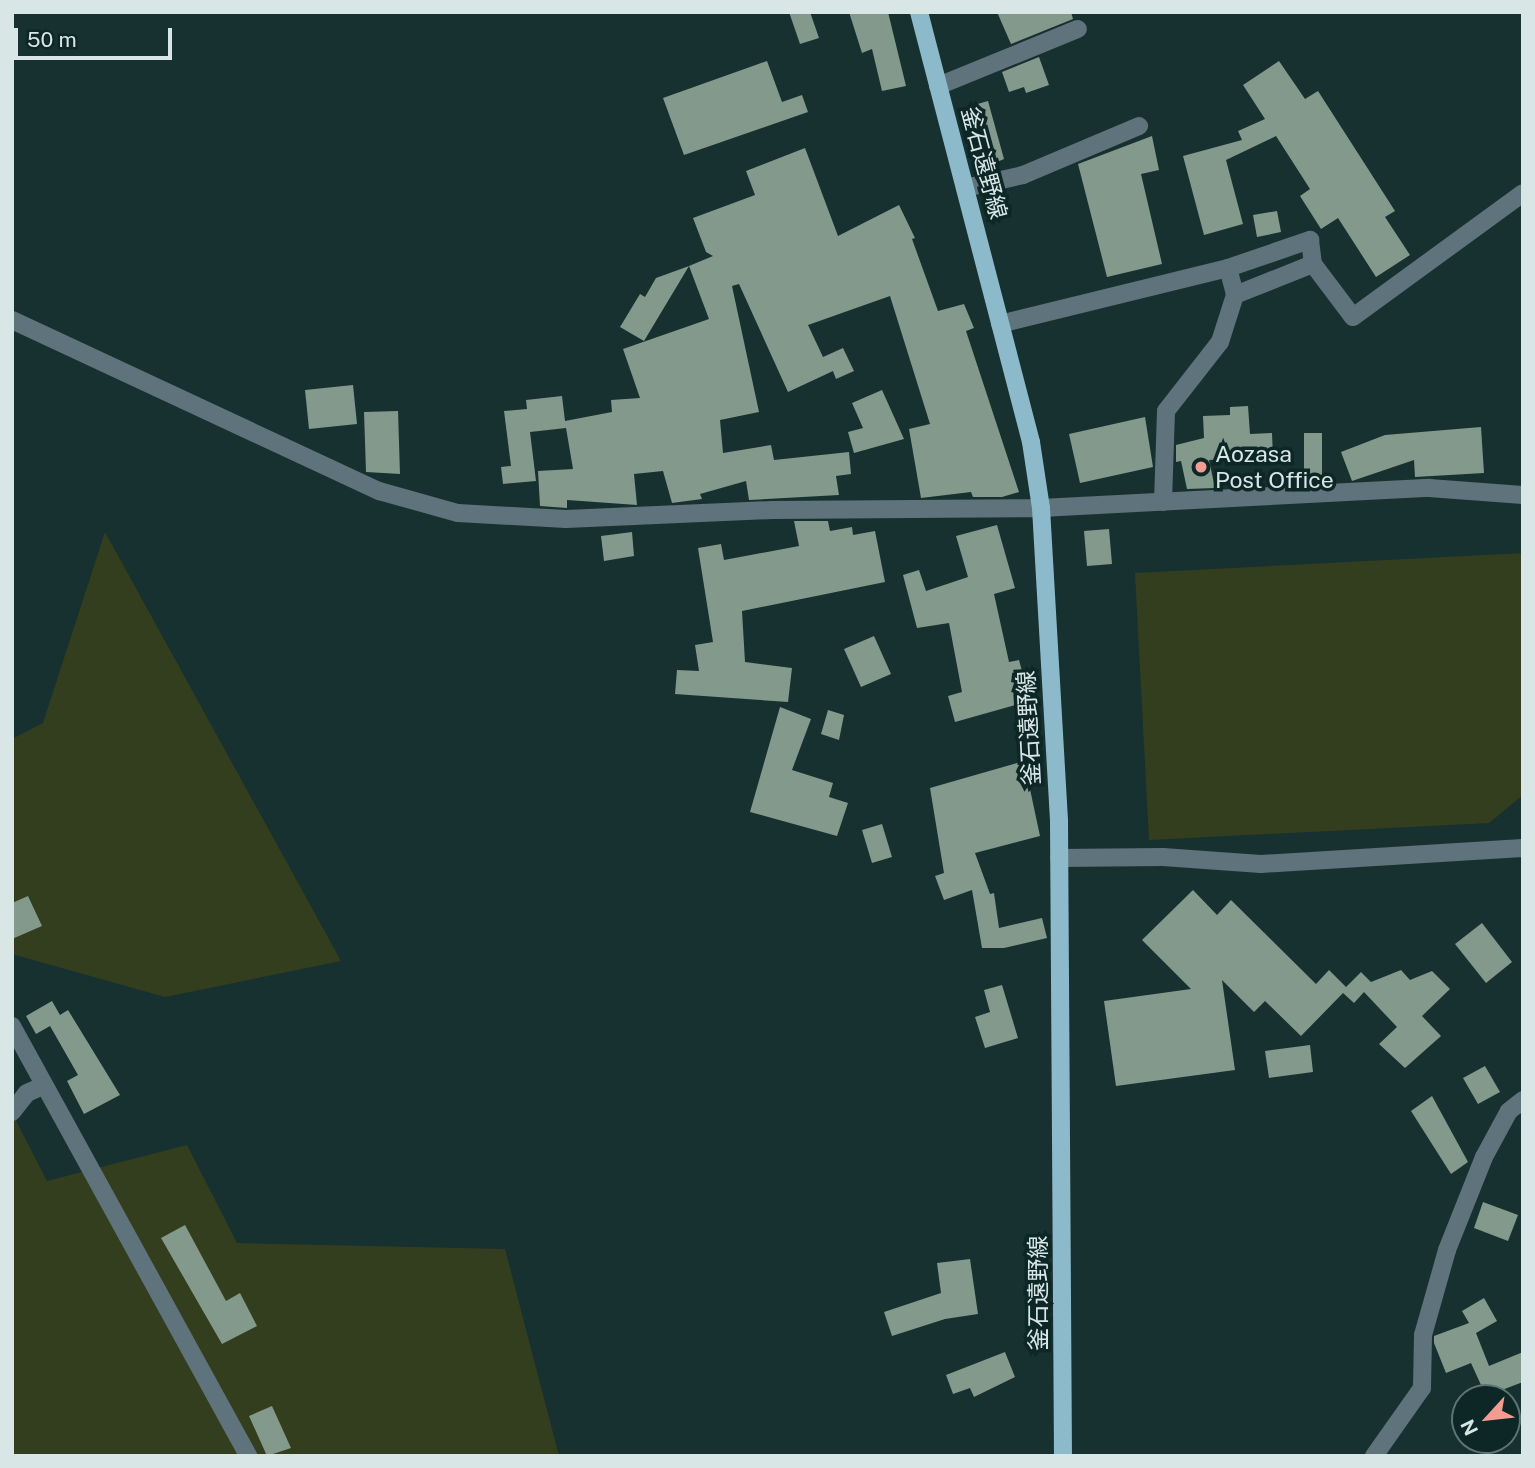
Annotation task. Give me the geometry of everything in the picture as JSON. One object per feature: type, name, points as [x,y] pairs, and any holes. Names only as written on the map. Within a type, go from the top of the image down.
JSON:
[{"type":"main road","name":"釜石遠野線","points":[[919,12],[1031,442],[1041,508],[1059,858],[1063,1456]]},
{"type":"street","points":[[939,86],[1078,29]]},
{"type":"street","points":[[965,188],[1023,175],[1139,126]]},
{"type":"street","points":[[1000,324],[1228,268],[1310,240],[1313,264],[1353,317],[1523,192]]},
{"type":"street","points":[[1235,295],[1313,264]]},
{"type":"street","points":[[1163,502],[1166,411],[1220,342],[1235,295],[1228,268]]},
{"type":"street","points":[[12,320],[379,491],[458,513],[566,519],[773,510],[1041,508],[1429,488],[1523,495]]},
{"type":"street","points":[[1059,858],[1163,857],[1261,864],[1523,848]]},
{"type":"street","points":[[12,1026],[248,1456]]},
{"type":"street","points":[[12,1112],[27,1093],[43,1086]]},
{"type":"street","points":[[1374,1456],[1422,1388],[1423,1335],[1447,1251],[1484,1157],[1509,1111],[1523,1100]]},
{"type":"green space","points":[[105,532],[341,961],[165,997],[12,954],[12,739],[43,723]]},
{"type":"green space","points":[[1523,553],[1523,795],[1489,823],[1149,840],[1135,573]]},
{"type":"green space","points":[[12,1113],[47,1181],[187,1145],[237,1243],[505,1249],[559,1456],[12,1456]]},
{"type":"building","points":[[789,12],[810,12],[819,38],[800,44]]},
{"type":"building","points":[[849,12],[888,12],[906,86],[882,91],[872,49],[862,53]]},
{"type":"building","points":[[997,12],[1071,12],[1073,19],[1011,44]]},
{"type":"building","points":[[1039,57],[1049,85],[1026,93],[1024,87],[1009,92],[1002,72]]},
{"type":"building","points":[[767,61],[782,102],[802,95],[808,112],[684,155],[663,98]]},
{"type":"building","points":[[1279,61],[1305,99],[1318,91],[1395,211],[1385,217],[1410,255],[1376,277],[1338,218],[1321,229],[1300,196],[1310,189],[1276,136],[1226,160],[1243,224],[1204,235],[1183,156],[1242,140],[1238,131],[1265,119],[1243,85]]},
{"type":"building","points":[[988,101],[1004,159],[981,169],[973,147],[978,145],[967,107]]},
{"type":"building","points":[[1152,136],[1159,170],[1141,174],[1162,264],[1107,277],[1078,164]]},
{"type":"building","points":[[805,148],[838,236],[899,205],[915,238],[912,239],[938,311],[964,304],[974,328],[966,331],[1019,492],[1002,497],[973,497],[971,492],[921,498],[909,429],[930,424],[890,296],[808,325],[823,357],[843,348],[854,371],[836,379],[833,371],[788,392],[739,284],[732,286],[759,412],[720,420],[723,453],[771,445],[774,460],[849,452],[851,474],[836,476],[839,495],[749,500],[746,481],[700,494],[702,499],[672,503],[663,471],[634,474],[637,505],[567,500],[567,508],[540,506],[538,471],[573,469],[566,428],[530,432],[536,481],[503,484],[501,467],[511,466],[504,411],[527,409],[526,400],[562,396],[565,421],[612,412],[611,400],[640,398],[623,349],[709,319],[689,266],[713,256],[706,252],[693,218],[755,195],[746,171]]},
{"type":"building","points":[[1277,211],[1281,232],[1257,237],[1253,215]]},
{"type":"building","points":[[689,266],[644,341],[620,327],[640,294],[645,297],[656,278]]},
{"type":"building","points":[[353,385],[357,424],[309,429],[305,390]]},
{"type":"building","points":[[882,390],[904,439],[854,453],[848,432],[863,428],[852,403]]},
{"type":"building","points":[[1248,406],[1250,434],[1272,433],[1273,457],[1209,460],[1215,488],[1187,489],[1181,461],[1176,462],[1176,445],[1204,438],[1203,416],[1230,415],[1230,407]]},
{"type":"building","points":[[398,411],[400,474],[366,472],[364,412]]},
{"type":"building","points":[[1145,417],[1153,467],[1080,483],[1069,434]]},
{"type":"building","points":[[1481,427],[1484,473],[1415,477],[1414,460],[1352,481],[1341,452],[1385,435]]},
{"type":"building","points":[[1304,433],[1322,433],[1322,482],[1304,483]]},
{"type":"building","points":[[794,521],[828,521],[830,531],[852,527],[853,535],[875,531],[885,582],[742,611],[745,662],[792,668],[788,702],[675,694],[677,670],[699,671],[695,645],[713,642],[698,548],[721,544],[724,560],[799,546]]},
{"type":"building","points":[[997,525],[1015,588],[994,594],[1009,662],[1019,660],[1030,701],[955,722],[948,696],[962,692],[949,623],[917,628],[903,575],[919,570],[926,591],[968,577],[956,536]]},
{"type":"building","points":[[1109,529],[1112,564],[1087,566],[1084,531]]},
{"type":"building","points":[[632,532],[634,556],[604,561],[601,536]]},
{"type":"building","points":[[874,636],[891,674],[861,687],[844,649]]},
{"type":"building","points":[[780,707],[811,719],[792,770],[833,783],[829,797],[848,803],[837,836],[750,812]]},
{"type":"building","points":[[828,710],[844,715],[839,740],[821,734]]},
{"type":"building","points":[[1024,761],[1040,836],[975,853],[990,894],[994,893],[999,928],[1042,918],[1047,938],[1004,948],[982,948],[972,890],[944,900],[935,876],[944,873],[930,788]]},
{"type":"building","points":[[882,824],[892,857],[872,863],[862,830]]},
{"type":"building","points":[[1193,890],[1217,915],[1231,900],[1316,984],[1329,970],[1346,987],[1361,972],[1371,982],[1401,970],[1410,980],[1432,971],[1450,989],[1422,1016],[1441,1036],[1405,1068],[1379,1044],[1397,1027],[1364,992],[1354,1003],[1343,993],[1301,1036],[1265,1001],[1254,1012],[1222,980],[1235,1070],[1116,1086],[1104,1001],[1191,989],[1142,940]]},
{"type":"building","points":[[28,896],[42,926],[12,939],[12,903]]},
{"type":"building","points":[[1482,923],[1512,962],[1486,983],[1455,944]]},
{"type":"building","points":[[1002,985],[1018,1038],[985,1048],[975,1017],[990,1012],[984,990]]},
{"type":"building","points":[[52,1001],[60,1015],[68,1010],[120,1095],[84,1114],[67,1081],[78,1075],[50,1026],[36,1034],[26,1016]]},
{"type":"building","points":[[1310,1045],[1313,1072],[1269,1078],[1265,1051]]},
{"type":"building","points":[[1485,1066],[1500,1092],[1478,1104],[1463,1078]]},
{"type":"building","points":[[1432,1096],[1468,1162],[1451,1174],[1411,1111]]},
{"type":"building","points":[[1483,1202],[1518,1215],[1508,1241],[1474,1228]]},
{"type":"building","points":[[185,1225],[226,1301],[240,1293],[257,1326],[222,1344],[161,1238]]},
{"type":"building","points":[[970,1259],[978,1314],[945,1319],[892,1336],[884,1312],[941,1293],[937,1263]]},
{"type":"building","points":[[1484,1298],[1497,1321],[1476,1333],[1489,1366],[1523,1352],[1523,1382],[1481,1384],[1471,1363],[1446,1373],[1434,1343],[1434,1336],[1469,1323],[1462,1311]]},
{"type":"building","points":[[1005,1352],[1015,1377],[974,1397],[970,1388],[953,1394],[946,1375]]},
{"type":"building","points":[[272,1406],[291,1448],[267,1456],[249,1416]]},
{"type":"place","name":"Aozasa Post Office","points":[[1201,467]]}]
